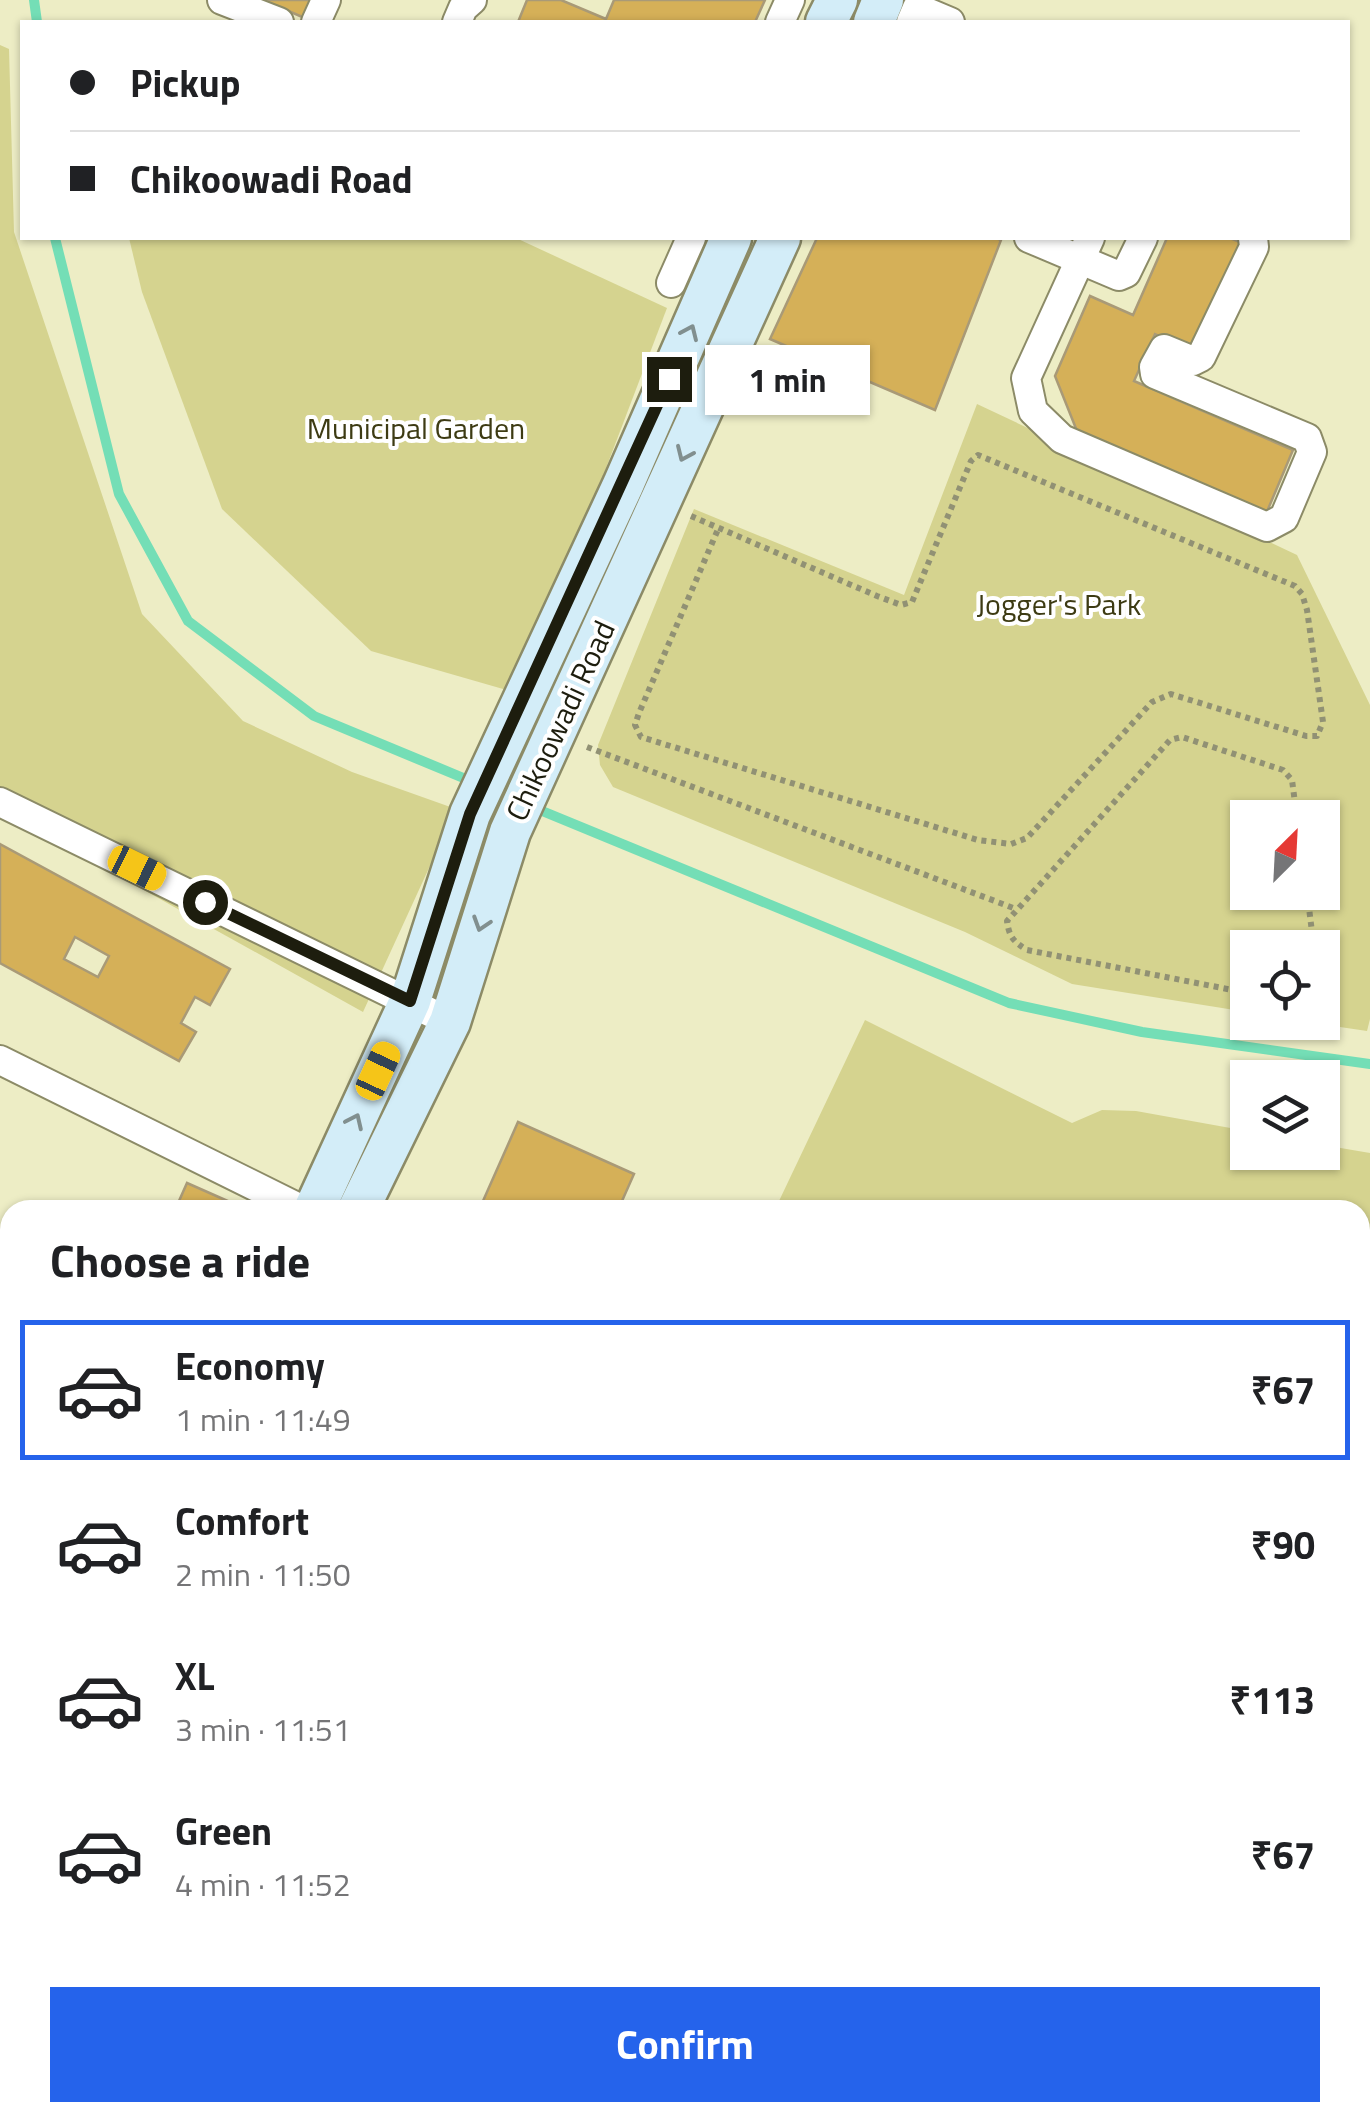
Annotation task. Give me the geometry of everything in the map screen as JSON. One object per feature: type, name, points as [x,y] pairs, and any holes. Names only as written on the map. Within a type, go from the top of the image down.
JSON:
[{"type":"street","points":[[222,0],[274,20]]},
{"type":"street","points":[[458,20],[472,0]]},
{"type":"street","points":[[887,9],[940,20]]},
{"type":"street","points":[[672,283],[689,240]]},
{"type":"street","name":"Chikoowadi Road","points":[[319,1200],[410,1001],[470,814],[623,485],[730,240]]},
{"type":"street","name":"Chikoowadi Road","points":[[363,1200],[450,1022],[510,832],[662,504],[772,240]]},
{"type":"street","points":[[1039,240],[1084,249],[1120,276],[1126,273],[1142,240]]},
{"type":"street","points":[[1084,249],[1026,378],[1033,411],[1062,438],[1267,527],[1284,518],[1312,452],[1307,438],[1155,374],[1154,366],[1164,349],[1192,361],[1201,357],[1254,240]]},
{"type":"street","points":[[0,802],[450,1022]]},
{"type":"street","points":[[0,1060],[284,1200]]},
{"type":"path","points":[[978,455],[1295,586],[1302,594],[1306,610],[1323,722],[1317,736],[1306,736],[1171,694],[1152,702],[1028,838],[1011,844],[978,840],[642,737],[636,725],[639,713],[719,528],[877,596],[901,604],[912,602],[971,461],[978,455]]},
{"type":"path","points":[[1230,989],[1027,950],[1014,942],[1007,921],[1170,740],[1182,737],[1283,770],[1292,780],[1295,800]]},
{"type":"path","points":[[546,749],[1016,909]]},
{"type":"green space","points":[[0,45],[9,49],[14,232],[142,614],[243,721],[352,772],[456,809],[363,1012],[0,810]]},
{"type":"green space","name":"Municipal Garden","points":[[129,240],[520,240],[667,308],[520,694],[371,651],[222,509],[142,292]]},
{"type":"green space","name":"Jogger's Park","points":[[977,404],[1297,555],[1370,705],[1367,1031],[1340,1027],[1340,930],[1230,930],[1230,1009],[1072,984],[965,932],[613,787],[600,765],[598,745],[694,509],[904,595]]},
{"type":"green space","points":[[865,1020],[1072,1123],[1102,1110],[1136,1111],[1230,1128],[1230,1170],[1340,1170],[1340,1148],[1370,1153],[1370,1200],[779,1200]]},
{"type":"building","points":[[263,0],[315,0],[307,19]]},
{"type":"building","points":[[527,0],[561,0],[606,19],[614,0],[765,0],[756,20],[519,20]]},
{"type":"building","points":[[816,240],[1001,240],[935,410],[770,339]]},
{"type":"building","points":[[1166,240],[1235,240],[1245,244],[1198,352],[1155,334],[1134,381],[1293,450],[1263,521],[1081,441],[1055,376],[1090,296],[1133,315]]},
{"type":"building","points":[[0,844],[230,969],[210,1005],[195,997],[181,1023],[196,1032],[179,1061],[0,963]],"holes":[[[75,937],[109,956],[98,977],[64,959]]]},
{"type":"building","points":[[518,1122],[634,1174],[622,1200],[483,1200]]},
{"type":"building","points":[[187,1183],[225,1200],[179,1200]]},
{"type":"waterway","points":[[34,0],[37,20]]},
{"type":"waterway","points":[[56,240],[119,494],[188,621],[314,716],[473,782]]},
{"type":"waterway","points":[[530,806],[1009,1003],[1142,1032],[1370,1064]]},
{"type":"route","points":[[205,902],[410,1001],[470,814],[669,379]]}]
